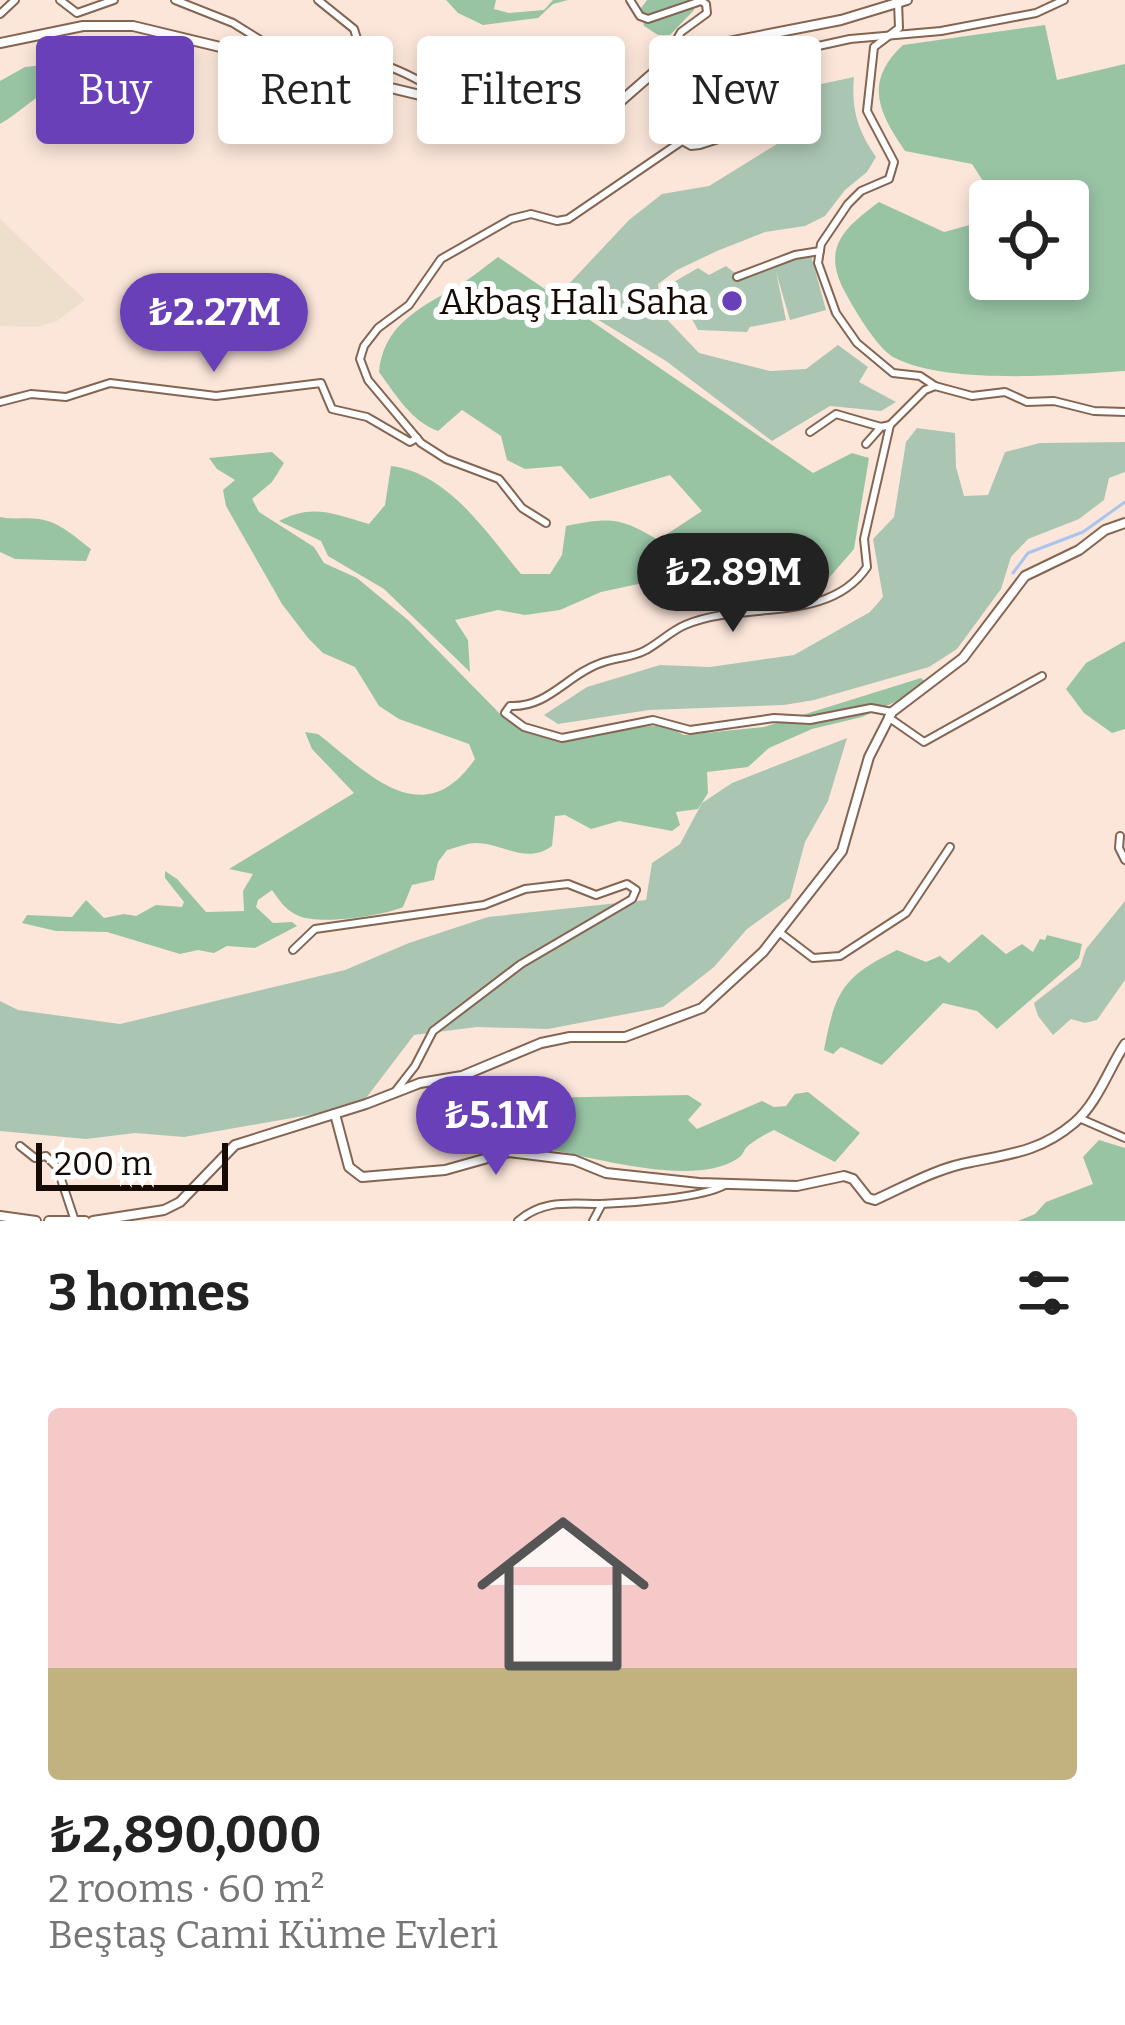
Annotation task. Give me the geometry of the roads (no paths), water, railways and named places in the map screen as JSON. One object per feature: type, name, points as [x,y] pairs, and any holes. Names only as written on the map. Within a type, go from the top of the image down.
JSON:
[{"type":"street","points":[[0,14],[15,0]]},
{"type":"street","points":[[60,0],[76,13],[114,0]]},
{"type":"street","points":[[175,0],[254,36]]},
{"type":"street","points":[[318,0],[354,29],[356,36]]},
{"type":"street","points":[[629,0],[648,19],[701,1],[708,7],[707,14],[679,36]]},
{"type":"street","points":[[821,46],[895,33],[941,31],[1036,13],[1064,0]]},
{"type":"street","points":[[752,36],[841,20],[903,1],[895,33],[874,47],[867,110],[894,162],[892,173],[848,204],[818,262],[836,313],[857,343],[893,373],[920,376],[935,386],[972,396],[1005,392],[1027,402],[1054,401],[1094,411],[1125,412]]},
{"type":"street","points":[[0,43],[83,26],[134,26],[218,44]]},
{"type":"street","points":[[625,97],[649,75]]},
{"type":"street","points":[[546,523],[522,508],[499,479],[446,459],[417,438],[368,380],[360,358],[364,346],[378,328],[409,305],[441,259],[511,219],[531,214],[568,219],[678,144]]},
{"type":"street","points":[[737,277],[795,254],[820,251]]},
{"type":"street","points":[[0,402],[31,394],[66,397],[110,383],[216,396],[299,388],[313,382],[321,383],[332,409],[340,414],[367,418],[410,442],[417,438]]},
{"type":"street","points":[[866,444],[935,386]]},
{"type":"street","points":[[810,432],[836,414],[886,426]]},
{"type":"street","points":[[886,426],[864,539],[868,567],[860,578],[806,605],[722,615],[685,625],[643,652],[601,662],[538,702],[510,706],[505,713],[524,727],[562,738],[653,720],[690,730],[774,718],[810,720],[871,708],[890,714],[924,742],[1042,676]]},
{"type":"street","points":[[49,1221],[89,1221],[164,1210],[180,1202],[235,1145],[420,1083],[462,1076],[541,1043],[646,1033],[702,1008],[779,932],[842,851],[869,757],[890,714],[963,658],[1025,576],[1125,523]]},
{"type":"street","points":[[1120,836],[1125,860]]},
{"type":"street","points":[[779,932],[813,958],[840,956],[906,913],[950,848]]},
{"type":"street","points":[[293,950],[315,929],[484,905],[525,889],[568,884],[596,895],[627,884],[636,890],[632,899],[521,964],[433,1031],[394,1093]]},
{"type":"street","points":[[334,1114],[350,1167],[362,1177],[445,1169],[509,1152],[574,1160],[606,1173],[728,1183],[797,1186],[844,1176],[854,1179],[875,1200],[923,1177],[1023,1153],[1079,1118],[1125,1044]]},
{"type":"street","points":[[1079,1118],[1125,1138]]},
{"type":"street","points":[[20,1146],[35,1158],[46,1156],[57,1167],[75,1220]]},
{"type":"street","points":[[518,1221],[533,1209],[565,1202],[602,1204],[710,1192],[728,1183]]},
{"type":"street","points":[[593,1221],[602,1204]]},
{"type":"street","points":[[0,1216],[37,1221]]},
{"type":"waterway","points":[[1013,573],[1028,553],[1083,532],[1125,502]]},
{"type":"place","name":"Akbaş Halı Saha","points":[[732,301]]}]
